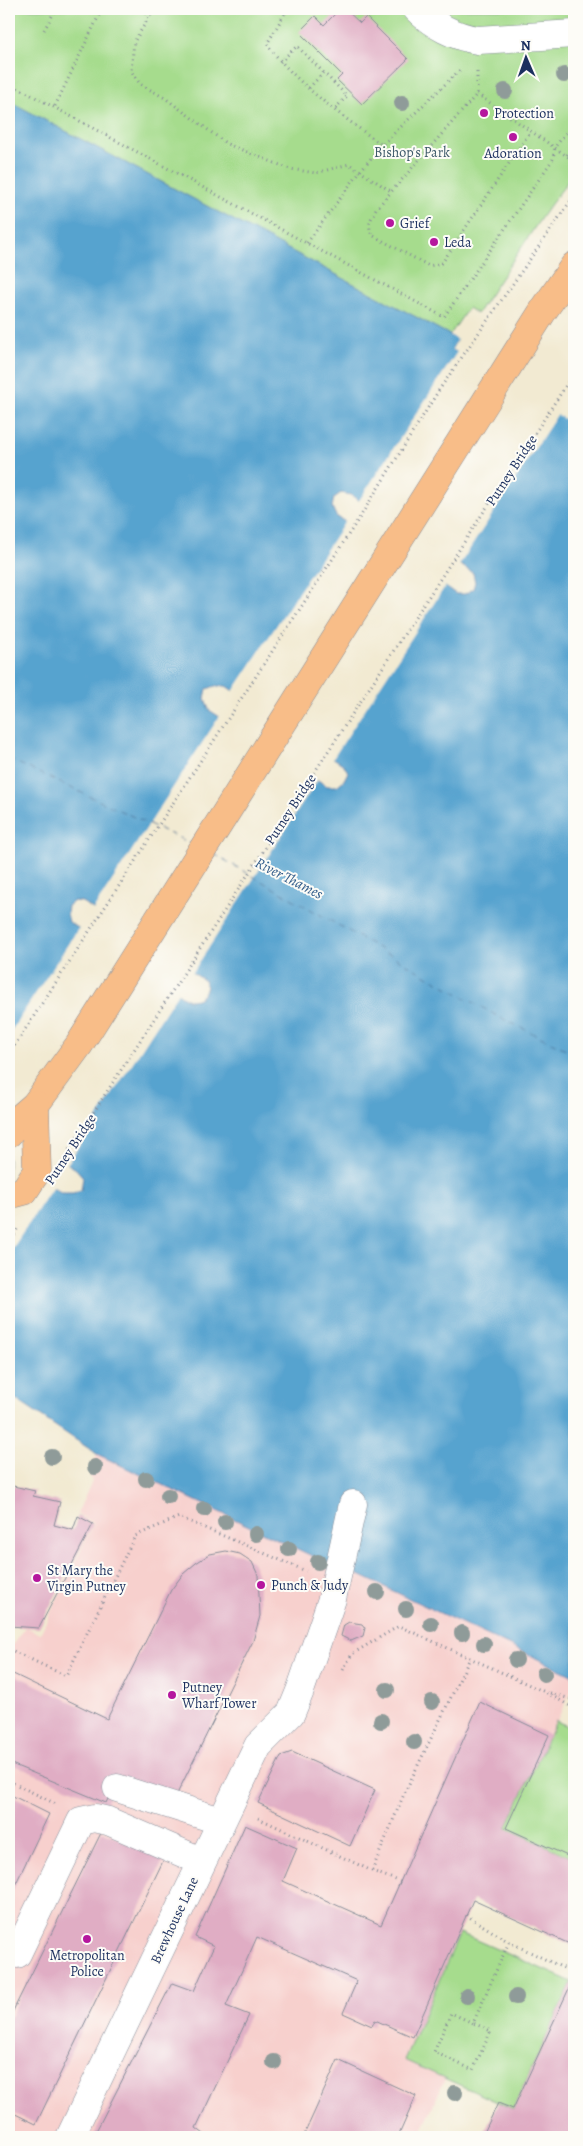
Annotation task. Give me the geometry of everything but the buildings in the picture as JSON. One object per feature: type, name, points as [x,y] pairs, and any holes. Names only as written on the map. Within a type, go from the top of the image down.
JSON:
[{"type":"main road","points":[[9,1133],[20,1118],[35,1105],[79,1045],[522,343],[574,266]]},
{"type":"main road","points":[[9,1195],[24,1191],[37,1171],[35,1105]]},
{"type":"street","points":[[417,9],[429,21],[464,39],[478,40],[574,34]]},
{"type":"street","name":"Brewhouse Lane","points":[[70,2137],[201,1861],[258,1746],[291,1713],[332,1599],[353,1504]]},
{"type":"street","points":[[117,1788],[225,1814]]},
{"type":"street","points":[[17,1954],[81,1820],[94,1818],[108,1821],[201,1861]]},
{"type":"path","points":[[44,30],[56,9]]},
{"type":"path","points":[[55,106],[102,9]]},
{"type":"path","points":[[137,9],[152,16]]},
{"type":"path","points":[[154,9],[152,16],[134,42],[132,71],[140,84],[165,98],[227,144],[290,169],[316,173],[349,164],[361,170],[392,192]]},
{"type":"path","points":[[277,9],[285,13]]},
{"type":"path","points":[[288,9],[267,44],[280,62],[334,110],[382,145]]},
{"type":"path","points":[[280,62],[297,46],[348,96],[334,110]]},
{"type":"path","points":[[307,243],[382,145],[463,68]]},
{"type":"path","points":[[310,88],[323,73]]},
{"type":"path","points":[[9,83],[55,106],[444,317],[553,159],[555,147],[574,122]]},
{"type":"path","points":[[530,132],[442,263],[429,266],[372,235],[369,228],[370,219],[376,209],[477,94],[574,161]]},
{"type":"path","points":[[567,155],[574,144]]},
{"type":"path","points":[[9,1054],[486,320],[574,196]]},
{"type":"path","name":"Putney Bridge","points":[[67,1152],[573,374]]},
{"type":"path","points":[[9,1243],[25,1218]]},
{"type":"path","points":[[9,1649],[66,1676],[135,1536],[179,1517],[308,1572]]},
{"type":"path","points":[[338,1679],[352,1654],[399,1626],[545,1692],[574,1708]]},
{"type":"path","points":[[372,1871],[404,1794],[470,1658]]},
{"type":"path","points":[[545,1692],[574,1700]]},
{"type":"path","points":[[9,1781],[67,1809],[81,1820]]},
{"type":"path","points":[[225,1814],[401,1882]]},
{"type":"path","points":[[466,1916],[509,1942],[574,1973]]},
{"type":"path","points":[[473,2023],[509,1942]]},
{"type":"path","points":[[452,2014],[473,2023],[491,2031],[473,2070],[434,2052],[452,2014]]},
{"type":"shaded area","points":[[97,1454],[327,1563],[355,1573],[574,1676],[574,1684],[473,1900],[404,2060],[445,2079],[419,2137],[9,2137],[9,1649],[26,1627],[40,1634],[94,1523],[77,1514],[92,1481],[89,1473]]},
{"type":"green space","name":"Bishop's Park","points":[[9,9],[574,9],[574,173],[543,215],[477,314],[468,308],[450,335],[9,101]]},
{"type":"green space","points":[[556,1721],[574,1729],[574,1859],[506,1828]]},
{"type":"green space","points":[[460,1933],[572,1982],[513,2109],[404,2060]]},
{"type":"water","name":"River Thames","points":[[9,101],[458,339],[452,349],[574,419],[574,1676],[355,1573],[344,1604],[327,1563],[97,1454],[9,1395],[9,1159],[62,1193],[73,1193],[81,1190],[83,1177],[76,1169],[9,1127]],"holes":[[[341,493],[351,495],[473,573],[475,582],[473,589],[465,594],[456,594],[336,516],[332,507],[334,498]],[[215,686],[226,686],[344,765],[348,772],[344,780],[337,786],[327,786],[209,710],[205,698],[207,689]],[[74,901],[82,902],[204,980],[207,987],[204,993],[198,999],[188,1000],[69,922],[68,906]]]},
{"type":"pier","points":[[452,332],[460,339],[455,348],[574,416],[574,419],[567,414],[564,419],[557,415],[458,567],[358,502],[457,352],[452,349],[457,340],[450,335]]},
{"type":"pier","points":[[340,516],[446,585],[332,760],[232,693],[346,520]]},
{"type":"pier","points":[[221,714],[319,778],[191,975],[86,907],[93,910]]},
{"type":"pier","points":[[80,926],[179,991],[66,1166],[9,1130],[9,1034]]},
{"type":"pier","points":[[9,1156],[54,1185],[9,1254]]},
{"type":"ferry route","points":[[9,759],[190,843]]},
{"type":"ferry route","points":[[214,854],[499,1017],[574,1053]]},
{"type":"place","name":"Protection","points":[[484,113]]},
{"type":"place","name":"Adoration","points":[[513,137]]},
{"type":"place","name":"Grief","points":[[390,223]]},
{"type":"place","name":"Leda","points":[[434,242]]},
{"type":"place","name":"St Mary the Virgin Putney","points":[[37,1578]]},
{"type":"place","name":"Punch & Judy","points":[[261,1585]]},
{"type":"place","name":"Putney Wharf Tower","points":[[172,1695]]},
{"type":"place","name":"Metropolitan Police","points":[[87,1939]]}]
